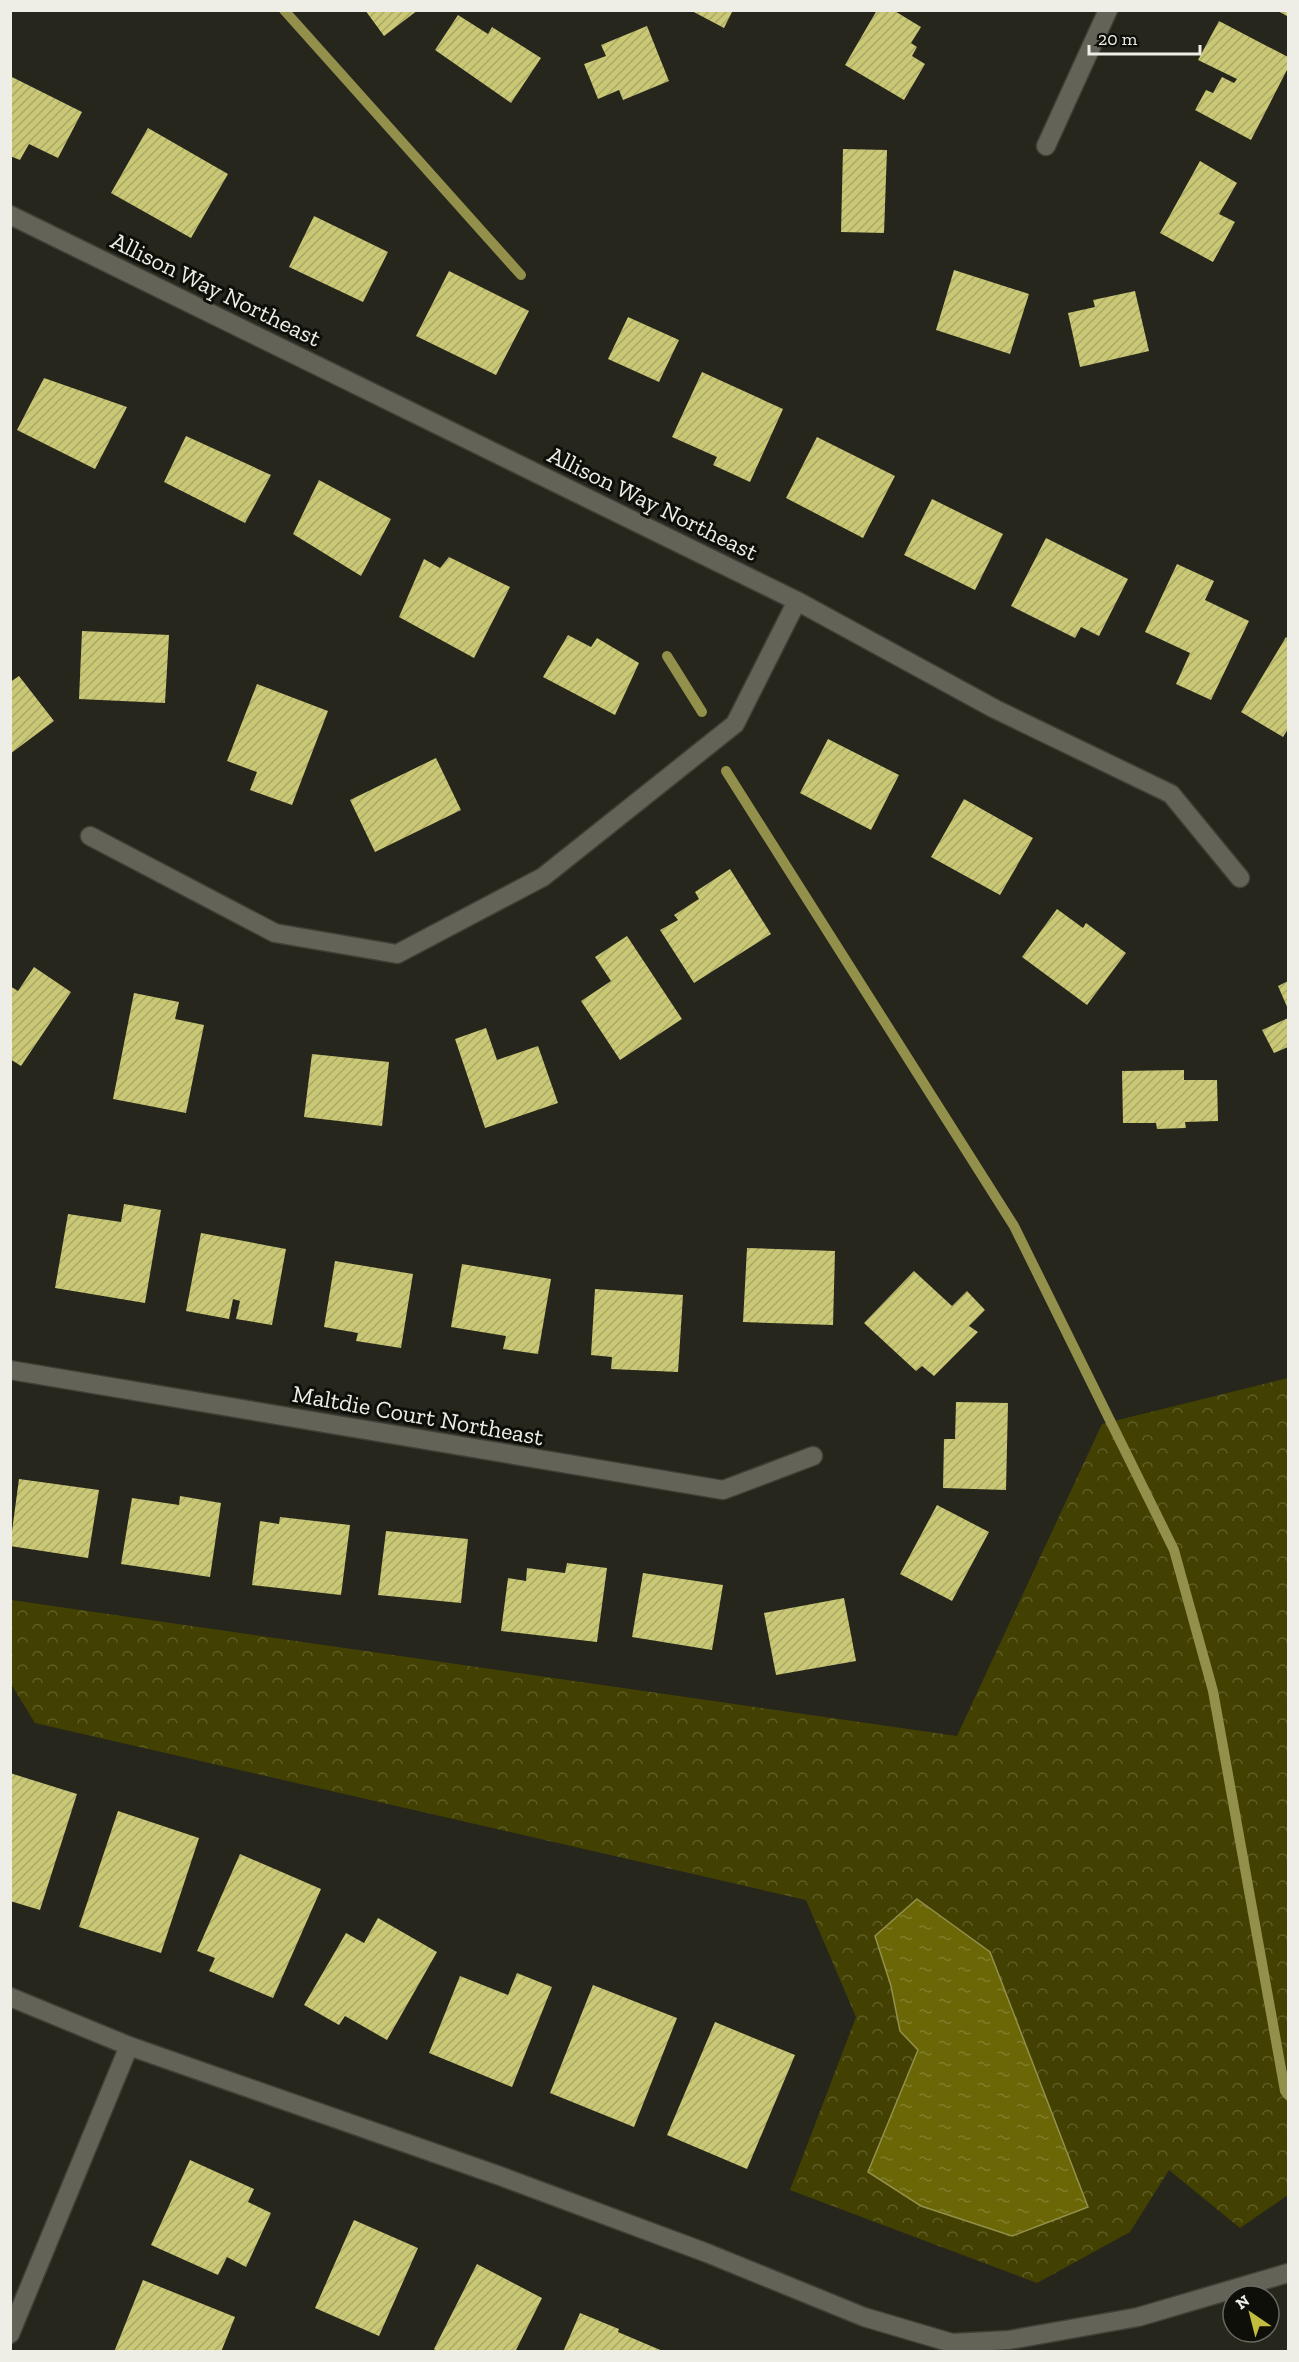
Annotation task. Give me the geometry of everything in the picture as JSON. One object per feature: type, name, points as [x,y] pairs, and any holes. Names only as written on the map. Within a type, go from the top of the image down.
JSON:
[{"type":"street","points":[[1046,147],[1108,10]]},
{"type":"street","name":"Allison Way Northeast","points":[[10,215],[797,601],[995,709],[1171,794],[1240,878]]},
{"type":"street","points":[[90,836],[275,933],[397,954],[543,877],[735,724],[797,601]]},
{"type":"street","name":"Maltdie Court Northeast","points":[[10,1370],[723,1490],[813,1456]]},
{"type":"street","points":[[10,1997],[129,2046],[631,2224],[864,2317],[952,2343],[1009,2340],[1138,2317],[1288,2273]]},
{"type":"street","points":[[10,2334],[129,2046]]},
{"type":"green space","points":[[1288,1378],[1288,2195],[1240,2228],[1169,2170],[1130,2232],[1037,2283],[790,2190],[856,2017],[806,1900],[35,1723],[11,1684],[11,1600],[957,1736],[1102,1424]]},
{"type":"water","points":[[917,1899],[990,1952],[1088,2207],[1012,2236],[921,2206],[868,2172],[918,2050],[900,2031],[891,1986],[875,1936]]},
{"type":"building","points":[[365,10],[418,10],[384,36]]},
{"type":"building","points":[[690,10],[733,10],[724,28]]},
{"type":"building","points":[[877,10],[893,10],[921,27],[911,43],[917,47],[912,56],[925,64],[904,100],[845,65]]},
{"type":"building","points":[[1276,10],[1288,10],[1287,16]]},
{"type":"building","points":[[458,15],[488,34],[492,27],[541,58],[511,103],[435,50]]},
{"type":"building","points":[[1219,21],[1288,57],[1288,68],[1251,140],[1195,110],[1206,90],[1213,93],[1222,77],[1234,83],[1237,79],[1198,60]]},
{"type":"building","points":[[647,26],[669,81],[623,100],[619,90],[598,99],[584,64],[606,56],[601,45]]},
{"type":"building","points":[[12,77],[82,112],[58,158],[29,144],[20,160],[10,156]]},
{"type":"building","points":[[148,128],[228,174],[191,238],[111,193]]},
{"type":"building","points":[[843,149],[887,150],[884,233],[841,232]]},
{"type":"building","points":[[1200,161],[1237,183],[1219,214],[1235,222],[1213,262],[1160,233]]},
{"type":"building","points":[[314,216],[388,252],[363,302],[289,267]]},
{"type":"building","points":[[954,270],[1029,294],[1010,354],[936,330]]},
{"type":"building","points":[[449,271],[529,311],[496,375],[416,336]]},
{"type":"building","points":[[1135,291],[1149,351],[1080,367],[1068,313],[1095,307],[1093,300]]},
{"type":"building","points":[[628,317],[679,340],[659,382],[608,359]]},
{"type":"building","points":[[702,372],[783,409],[750,482],[713,465],[717,457],[672,437]]},
{"type":"building","points":[[44,378],[127,407],[95,469],[17,430]]},
{"type":"building","points":[[186,436],[271,475],[245,523],[164,482]]},
{"type":"building","points":[[817,437],[895,476],[863,538],[786,498]]},
{"type":"building","points":[[319,480],[391,519],[361,576],[293,534]]},
{"type":"building","points":[[932,499],[1003,534],[975,590],[904,555]]},
{"type":"building","points":[[1046,538],[1128,579],[1099,636],[1081,627],[1075,638],[1011,606]]},
{"type":"building","points":[[449,557],[510,587],[474,658],[399,617],[424,559],[440,568]]},
{"type":"building","points":[[1177,564],[1214,581],[1205,600],[1249,621],[1211,700],[1176,684],[1190,653],[1145,632]]},
{"type":"building","points":[[82,631],[169,635],[165,703],[79,699]]},
{"type":"building","points":[[568,635],[591,647],[597,638],[639,663],[615,715],[543,677]]},
{"type":"building","points":[[1286,637],[1288,639],[1288,729],[1283,737],[1241,712]]},
{"type":"building","points":[[19,676],[54,721],[10,754],[10,682]]},
{"type":"building","points":[[257,684],[328,711],[292,805],[250,790],[257,772],[227,761]]},
{"type":"building","points":[[828,739],[899,775],[871,830],[800,793]]},
{"type":"building","points":[[436,758],[461,810],[375,852],[350,800]]},
{"type":"building","points":[[964,799],[1033,838],[1000,895],[931,857]]},
{"type":"building","points":[[730,869],[771,934],[694,983],[660,930],[678,920],[674,915],[699,899],[695,892]]},
{"type":"building","points":[[1057,909],[1083,928],[1086,923],[1126,953],[1087,1005],[1022,957]]},
{"type":"building","points":[[627,936],[682,1019],[620,1060],[581,1001],[611,981],[595,957]]},
{"type":"building","points":[[34,967],[71,992],[21,1066],[10,1059],[10,986],[18,991]]},
{"type":"building","points":[[1288,981],[1288,1009],[1278,986]]},
{"type":"building","points":[[134,993],[179,1002],[175,1019],[204,1025],[186,1113],[113,1099]]},
{"type":"building","points":[[1288,1018],[1288,1047],[1274,1053],[1262,1030]]},
{"type":"building","points":[[486,1028],[497,1060],[538,1046],[558,1103],[485,1128],[455,1039]]},
{"type":"building","points":[[312,1054],[389,1062],[382,1126],[304,1117]]},
{"type":"building","points":[[1184,1070],[1184,1080],[1217,1080],[1218,1121],[1185,1122],[1186,1128],[1157,1129],[1156,1123],[1123,1123],[1122,1071]]},
{"type":"building","points":[[124,1204],[161,1210],[145,1303],[55,1288],[68,1214],[121,1222]]},
{"type":"building","points":[[201,1233],[286,1249],[272,1325],[236,1319],[240,1301],[233,1299],[229,1319],[186,1311]]},
{"type":"building","points":[[747,1248],[835,1251],[833,1325],[743,1322]]},
{"type":"building","points":[[335,1261],[413,1274],[401,1348],[356,1341],[358,1333],[324,1327]]},
{"type":"building","points":[[462,1264],[551,1279],[538,1354],[503,1349],[506,1336],[451,1327]]},
{"type":"building","points":[[914,1271],[952,1306],[967,1291],[985,1310],[969,1326],[978,1332],[934,1376],[922,1366],[916,1371],[864,1323]]},
{"type":"building","points":[[595,1289],[683,1295],[678,1372],[611,1369],[612,1357],[591,1355]]},
{"type":"building","points":[[956,1402],[1008,1403],[1006,1490],[943,1488],[944,1439],[955,1439]]},
{"type":"building","points":[[19,1479],[99,1490],[88,1558],[10,1546]]},
{"type":"building","points":[[180,1496],[221,1503],[210,1577],[121,1564],[132,1498],[179,1505]]},
{"type":"building","points":[[937,1505],[989,1532],[952,1601],[900,1574]]},
{"type":"building","points":[[280,1517],[350,1525],[341,1595],[252,1585],[260,1521],[279,1524]]},
{"type":"building","points":[[386,1531],[468,1539],[461,1603],[378,1595]]},
{"type":"building","points":[[567,1563],[607,1568],[597,1642],[501,1631],[508,1578],[526,1581],[527,1568],[565,1573]]},
{"type":"building","points":[[643,1573],[723,1585],[712,1650],[632,1637]]},
{"type":"building","points":[[844,1598],[856,1661],[776,1675],[764,1613]]},
{"type":"building","points":[[10,1773],[77,1794],[40,1910],[10,1901]]},
{"type":"building","points":[[118,1811],[199,1838],[161,1953],[79,1927]]},
{"type":"building","points":[[240,1854],[321,1889],[273,1998],[209,1971],[215,1958],[197,1951]]},
{"type":"building","points":[[378,1918],[437,1952],[387,2040],[345,2016],[339,2025],[304,2005],[346,1933],[364,1943]]},
{"type":"building","points":[[517,1973],[552,1987],[512,2087],[429,2053],[460,1976],[508,1995]]},
{"type":"building","points":[[593,1985],[677,2018],[634,2127],[550,2093]]},
{"type":"building","points":[[715,2022],[795,2055],[747,2169],[667,2135]]},
{"type":"building","points":[[190,2160],[254,2189],[248,2202],[271,2213],[246,2267],[227,2257],[218,2275],[151,2245]]},
{"type":"building","points":[[354,2220],[418,2248],[379,2336],[315,2308]]},
{"type":"building","points":[[477,2264],[542,2298],[515,2352],[438,2352],[434,2349]]},
{"type":"building","points":[[143,2280],[235,2317],[221,2352],[114,2352]]},
{"type":"building","points":[[580,2313],[619,2329],[618,2332],[665,2352],[563,2352]]},
{"type":"waterway","points":[[284,10],[521,275]]},
{"type":"waterway","points":[[667,656],[702,712]]},
{"type":"waterway","points":[[726,771],[1014,1226],[1174,1550],[1213,1691],[1285,2091],[1288,2095]]}]
